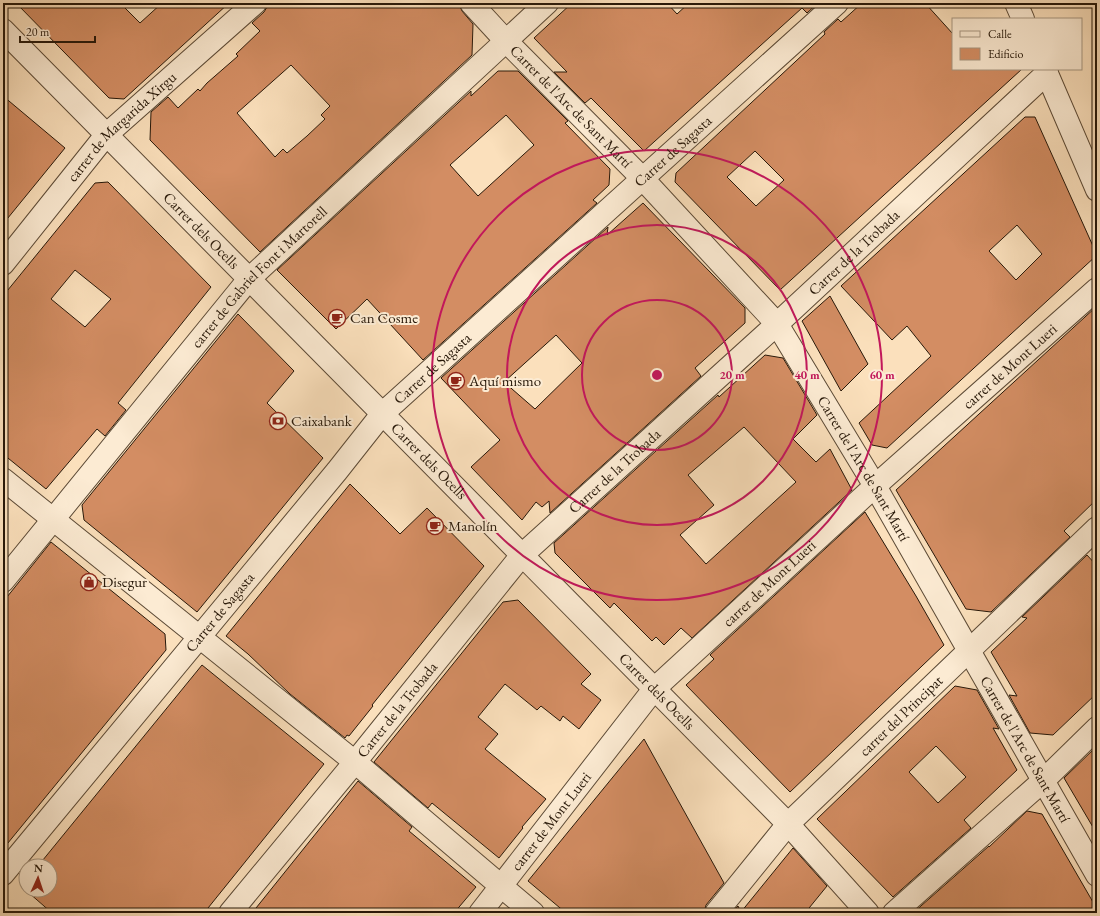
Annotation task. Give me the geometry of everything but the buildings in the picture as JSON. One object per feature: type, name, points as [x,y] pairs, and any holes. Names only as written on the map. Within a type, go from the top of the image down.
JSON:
[{"type":"street","name":"carrer de Margarida Xirgu","points":[[3,264],[106,135],[254,3]]},
{"type":"street","name":"Carrer de l'Arc de Sant Martí","points":[[471,3],[506,41],[643,179],[777,324],[875,486],[1097,874]]},
{"type":"street","name":"carrer de Gabriel Font i Martorell","points":[[3,581],[249,279],[547,3]]},
{"type":"street","name":"Carrer de Sagasta","points":[[3,874],[199,636],[338,471],[382,414],[837,3]]},
{"type":"street","points":[[1016,3],[1023,18]]},
{"type":"street","name":"Carrer dels Ocells","points":[[3,30],[788,824],[868,913]]},
{"type":"street","points":[[1046,71],[1097,190]]},
{"type":"street","name":"Carrer de la Trobada","points":[[230,913],[355,762],[522,555],[777,324],[1046,71]]},
{"type":"street","name":"carrer de Mont Lueri","points":[[480,913],[654,689],[875,486],[1097,289]]},
{"type":"street","points":[[3,479],[355,762],[500,886],[534,913]]},
{"type":"street","name":"carrer del Principat","points":[[716,913],[788,824],[1097,528]]},
{"type":"street","points":[[894,913],[1044,780],[1097,728]]},
{"type":"place","name":"Can Cosme","points":[[337,318]]},
{"type":"place","name":"Aquí mismo","points":[[456,381]]},
{"type":"place","name":"Caixabank","points":[[278,421]]},
{"type":"place","name":"Manolín","points":[[435,526]]},
{"type":"place","name":"Disegur","points":[[89,582]]}]
